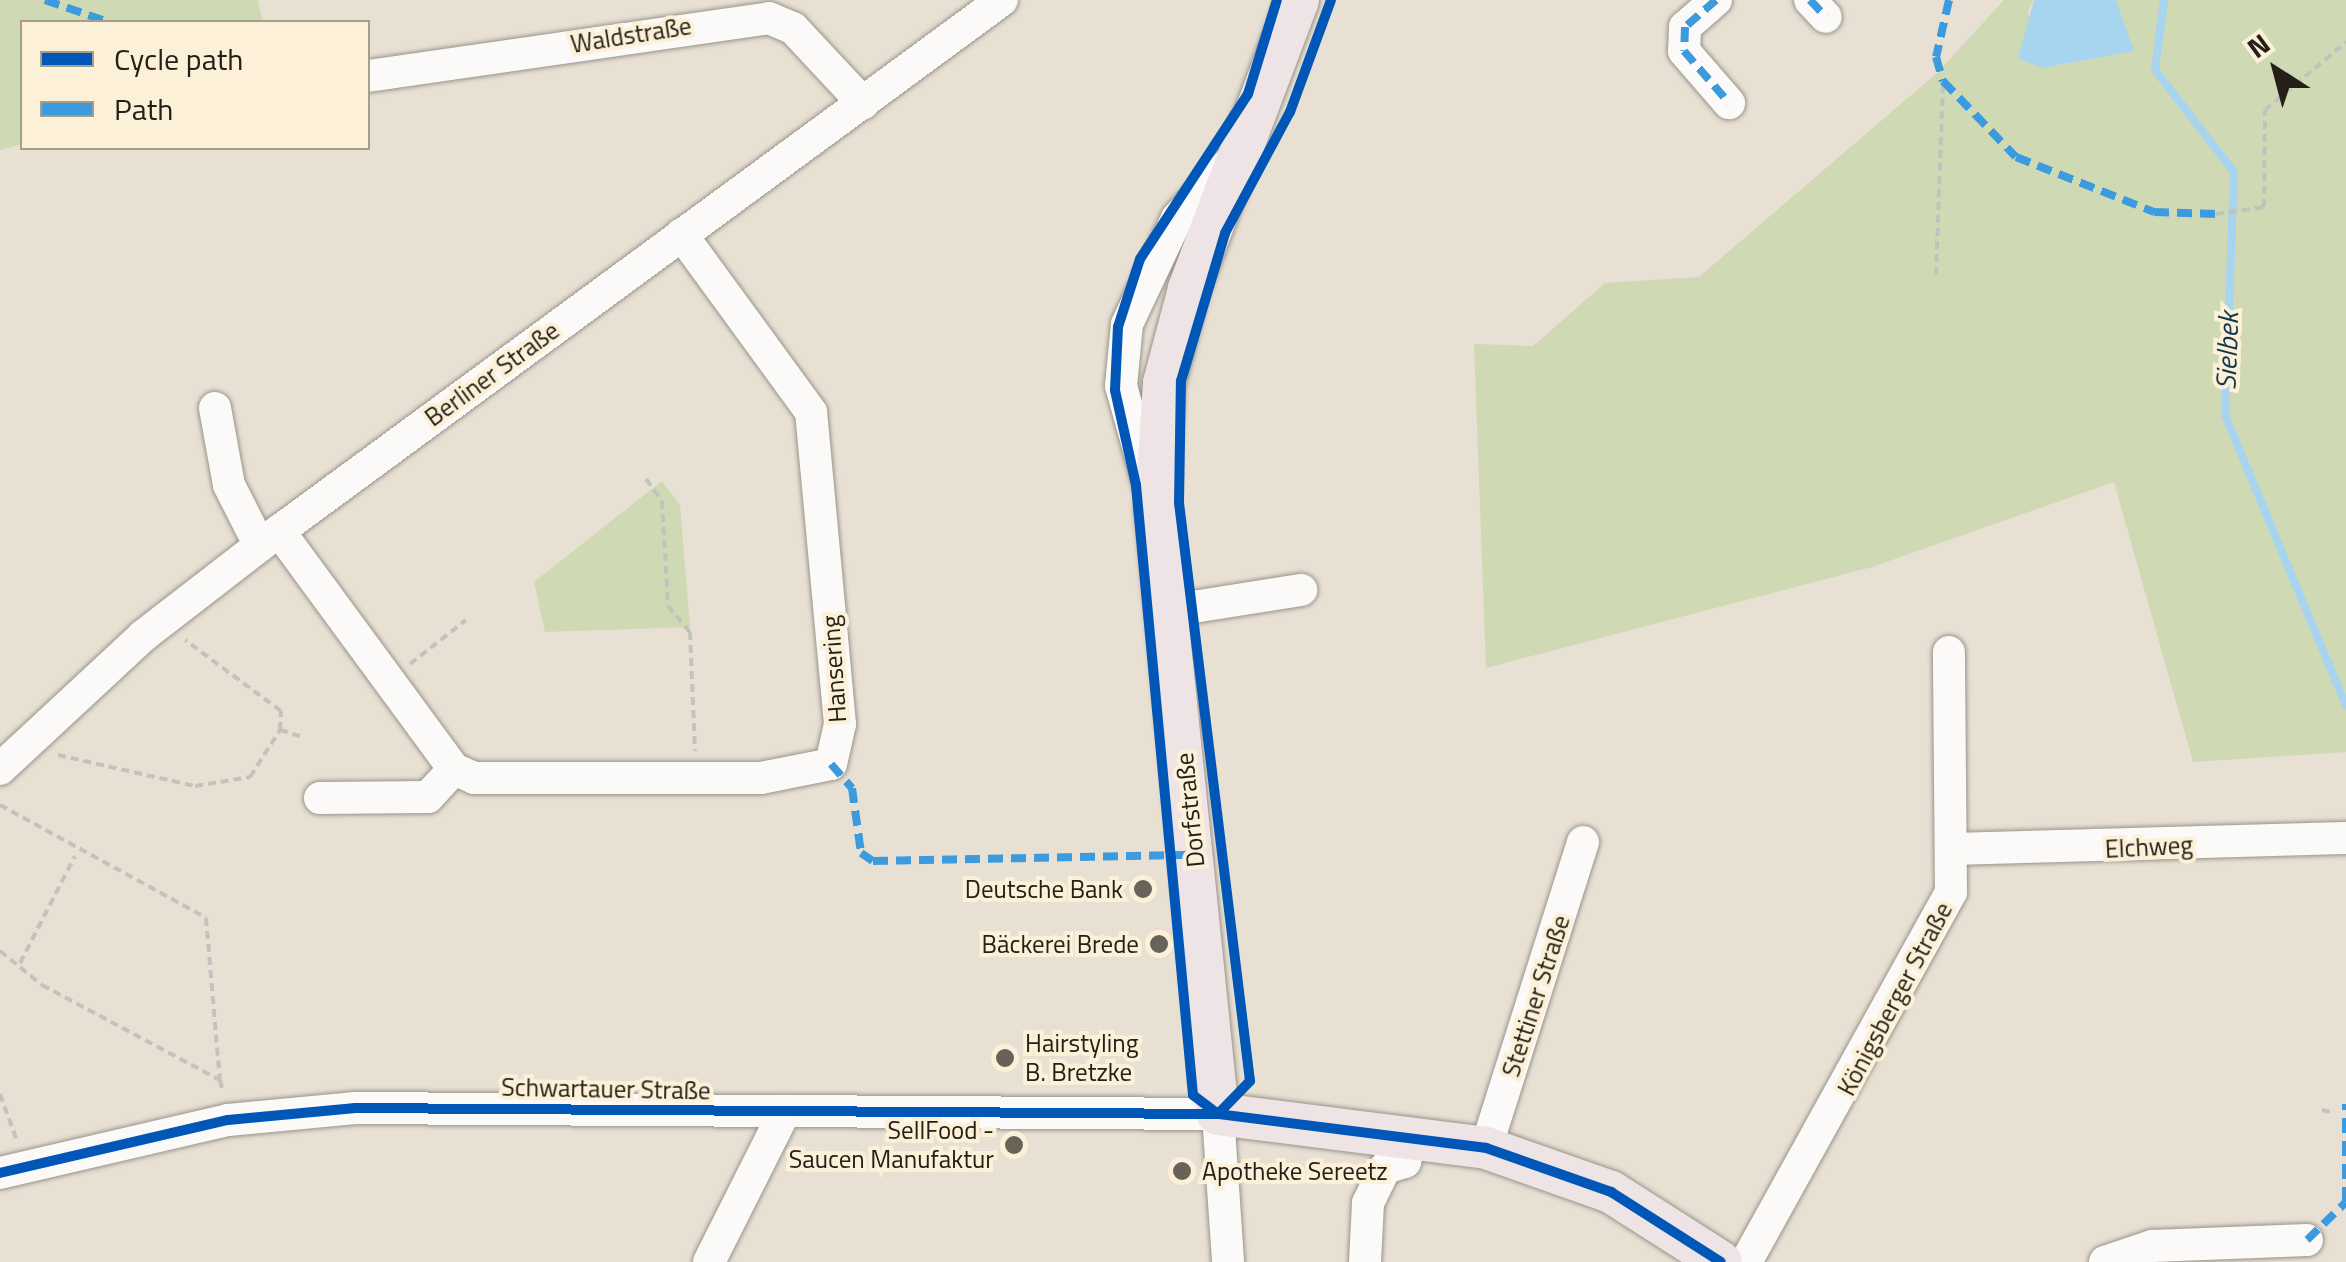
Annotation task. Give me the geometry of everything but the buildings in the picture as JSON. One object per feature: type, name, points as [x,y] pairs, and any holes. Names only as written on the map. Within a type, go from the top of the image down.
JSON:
[{"type":"main road","name":"Dorfstraße","points":[[1218,1114],[1156,508],[1164,383],[1238,154],[1298,0]]},
{"type":"main road","points":[[1218,1114],[1486,1148],[1611,1192],[1721,1262]]},
{"type":"street","name":"Berliner Straße","points":[[11,758],[161,622],[1002,0]]},
{"type":"street","points":[[1716,0],[1685,27],[1684,51],[1729,103]]},
{"type":"street","name":"Waldstraße","points":[[370,76],[769,18],[792,28],[863,102]]},
{"type":"street","name":"Hansering","points":[[454,769],[474,778],[696,776],[810,774],[831,764],[840,724],[811,412],[682,234]]},
{"type":"street","points":[[215,408],[229,485],[454,769],[428,797],[320,798]]},
{"type":"street","points":[[1168,611],[1301,590]]},
{"type":"street","name":"Königsberger Straße","points":[[1746,1262],[1935,931],[1951,892],[1949,652]]},
{"type":"street","name":"Elchweg","points":[[1952,849],[2346,838]]},
{"type":"street","name":"Stettiner Straße","points":[[1486,1148],[1583,842]]},
{"type":"street","name":"Schwartauer Straße","points":[[13,1169],[228,1120],[355,1108],[1218,1114]]},
{"type":"street","points":[[710,1262],[784,1112]]},
{"type":"street","points":[[1218,1114],[1228,1262]]},
{"type":"street","points":[[1365,1262],[1368,1202],[1385,1168],[1405,1162],[1411,1136]]},
{"type":"street","points":[[2105,1262],[2152,1246],[2307,1240]]},
{"type":"path","points":[[2216,214],[2261,209],[2265,110],[2346,42]]},
{"type":"path","points":[[1936,275],[1943,81]]},
{"type":"path","points":[[646,479],[662,501],[668,606],[690,632],[696,776]]},
{"type":"path","points":[[387,682],[466,620]]},
{"type":"path","points":[[11,758],[196,786],[250,777],[280,730],[281,711],[161,622]]},
{"type":"path","points":[[280,730],[300,736]]},
{"type":"path","points":[[0,805],[76,854],[206,918],[220,1080],[228,1120]]},
{"type":"path","points":[[20,963],[76,854]]},
{"type":"path","points":[[0,951],[20,963],[42,985],[220,1080]]},
{"type":"path","points":[[0,1094],[13,1169]]},
{"type":"path","points":[[2322,1110],[2334,1113]]},
{"type":"green space","points":[[0,0],[258,0],[263,20],[20,20],[20,145],[0,150]]},
{"type":"green space","points":[[2004,0],[2034,0],[2028,11],[2042,68],[2133,51],[2116,0],[2346,0],[2346,752],[2193,762],[2114,482],[1872,567],[1486,668],[1474,344],[1533,346],[1605,283],[1699,277],[1937,73]]},
{"type":"green space","points":[[662,481],[680,505],[690,627],[545,632],[534,582]]},
{"type":"water","points":[[2034,0],[2116,0],[2134,51],[2042,68],[2018,58]]},
{"type":"waterway","name":"Sielbek","points":[[2164,0],[2155,70],[2234,172],[2225,415],[2346,706]]},
{"type":"marked path","points":[[45,0],[102,20]]},
{"type":"marked path","points":[[1716,0],[1685,27],[1684,51],[1729,103]]},
{"type":"marked path","points":[[1810,0],[1826,17]]},
{"type":"marked path","points":[[1949,0],[1936,57],[1943,81],[2016,157],[2154,212],[2216,214]]},
{"type":"marked path","points":[[831,764],[852,788],[861,853],[873,861],[1195,855]]},
{"type":"marked path","points":[[2307,1240],[2346,1202],[2346,1104]]},
{"type":"cycle path","points":[[1218,1114],[1193,1095],[1136,485],[1115,390],[1118,327],[1140,259],[1248,94],[1277,0]]},
{"type":"cycle path","points":[[1218,1114],[1250,1081],[1179,503],[1181,381],[1225,233],[1290,112],[1331,0]]},
{"type":"cycle path","points":[[0,1173],[228,1120],[355,1108],[1218,1114],[1486,1148],[1611,1192],[1721,1262]]},
{"type":"place","name":"Deutsche Bank","points":[[1143,889]]},
{"type":"place","name":"Bäckerei Brede","points":[[1159,944]]},
{"type":"place","name":"Hairstyling B. Bretzke","points":[[1005,1058]]},
{"type":"place","name":"SellFood - Saucen Manufaktur","points":[[1014,1145]]},
{"type":"place","name":"Apotheke Sereetz","points":[[1182,1171]]}]
